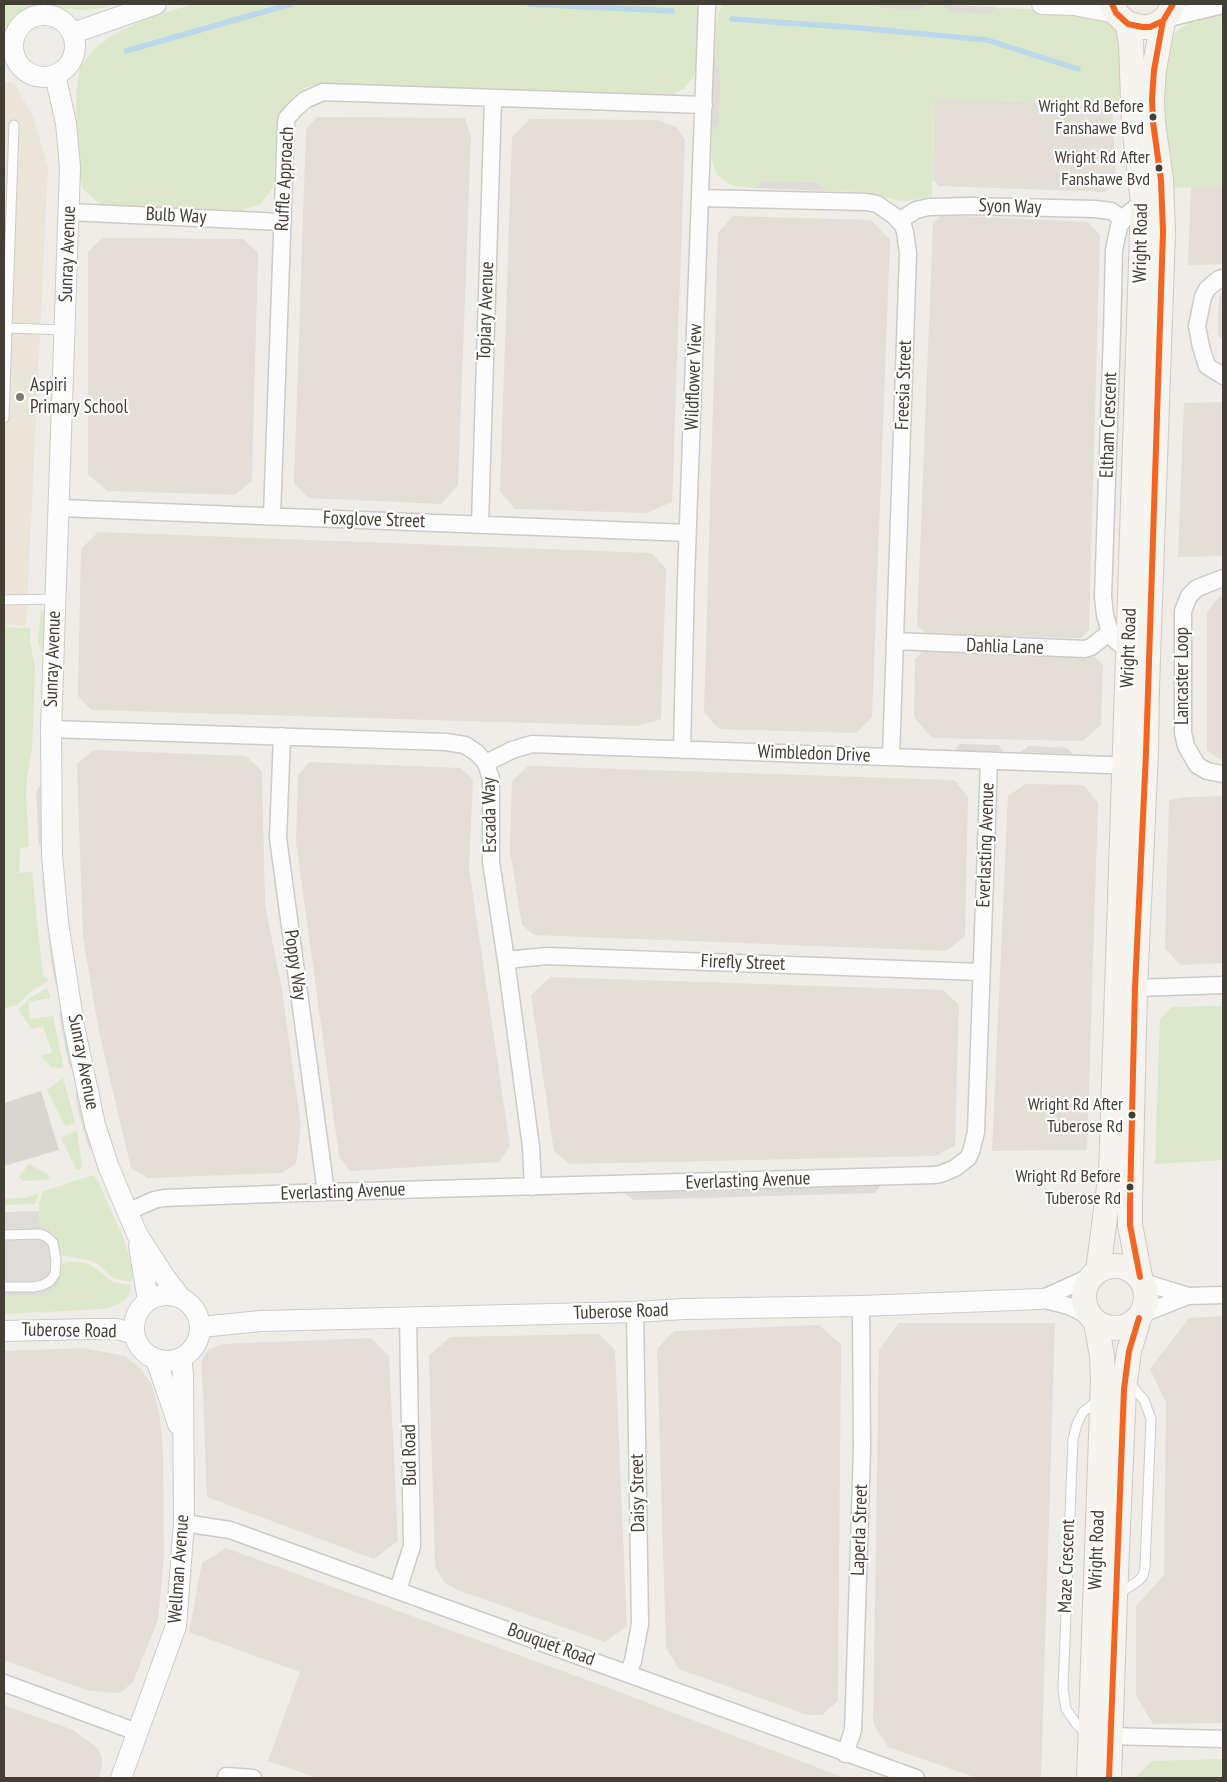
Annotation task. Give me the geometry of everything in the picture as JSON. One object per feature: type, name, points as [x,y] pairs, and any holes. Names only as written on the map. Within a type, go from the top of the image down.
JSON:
[{"type":"main road","points":[[1119,13],[1135,26],[1150,27],[1167,14]]},
{"type":"main road","name":"Wright Road","points":[[1119,13],[1131,44],[1134,124],[1143,202],[1128,651],[1135,766],[1135,988],[1130,1225],[1141,1280]]},
{"type":"main road","name":"Wright Road","points":[[1095,1274],[1111,1172],[1135,766],[1147,688],[1164,232],[1161,180],[1152,100],[1154,70],[1167,14]]},
{"type":"main road","points":[[1115,1266],[1124,1267],[1132,1271],[1141,1280],[1147,1298],[1140,1316],[1123,1328],[1114,1329],[1094,1320],[1087,1311],[1084,1296],[1088,1282],[1095,1274],[1115,1266]]},
{"type":"main road","name":"Wright Road","points":[[1089,1778],[1100,1736],[1115,1597],[1125,1380],[1129,1351],[1140,1316]]},
{"type":"main road","name":"Wright Road","points":[[1094,1320],[1102,1356],[1100,1736],[1109,1778]]},
{"type":"street","points":[[73,33],[156,4]]},
{"type":"street","name":"Wildflower View","points":[[682,750],[688,533],[708,4]]},
{"type":"street","points":[[1042,4],[1074,5],[1119,13]]},
{"type":"street","points":[[1167,14],[1223,5]]},
{"type":"street","points":[[52,15],[61,19],[73,33],[75,48],[71,62],[64,70],[55,75],[36,76],[26,71],[9,56],[18,28],[33,17],[52,15]]},
{"type":"street","name":"Sunray Avenue","points":[[55,75],[66,123],[70,167],[60,508],[51,729],[52,855],[60,932],[74,1026],[95,1124],[109,1168],[137,1234],[180,1297]]},
{"type":"street","name":"Ruffle Approach","points":[[272,516],[286,123],[287,118],[296,108],[305,100],[323,92],[704,105]]},
{"type":"street","name":"Topiary Avenue","points":[[480,524],[493,98]]},
{"type":"street","points":[[700,198],[867,202],[877,204],[886,209],[899,220]]},
{"type":"street","points":[[1123,219],[1143,202]]},
{"type":"street","name":"Syon Way","points":[[899,220],[916,210],[929,207],[963,206],[1095,209],[1110,211],[1123,219]]},
{"type":"street","name":"Bulb Way","points":[[69,212],[283,222]]},
{"type":"street","name":"Eltham Crescent","points":[[1123,219],[1119,226],[1114,250],[1103,596],[1105,615],[1110,632],[1115,640],[1128,651]]},
{"type":"street","name":"Freesia Street","points":[[891,757],[909,246],[899,220]]},
{"type":"street","points":[[1223,278],[1207,289],[1203,297],[1197,326],[1207,366],[1223,376]]},
{"type":"street","name":"Foxglove Street","points":[[60,508],[688,533]]},
{"type":"street","name":"Lancaster Loop","points":[[1223,578],[1198,588],[1184,604],[1183,733],[1186,746],[1197,765],[1207,771],[1223,774]]},
{"type":"street","name":"Dahlia Lane","points":[[895,642],[1084,649],[1091,647],[1110,632]]},
{"type":"street","name":"Escada Way","points":[[51,729],[457,743],[472,748],[486,763],[491,779],[491,862],[531,1146],[533,1187]]},
{"type":"street","name":"Poppy Way","points":[[282,736],[278,838],[326,1192]]},
{"type":"street","name":"Wimbledon Drive","points":[[486,763],[512,750],[532,744],[1135,766]]},
{"type":"street","name":"Everlasting Avenue","points":[[127,1212],[154,1200],[164,1198],[924,1176],[949,1172],[968,1158],[974,1146],[989,761]]},
{"type":"street","name":"Firefly Street","points":[[506,960],[547,956],[980,972]]},
{"type":"street","points":[[1135,988],[1223,985]]},
{"type":"street","name":"Sunray Avenue","points":[[137,1234],[148,1300]]},
{"type":"street","name":"Tuberose Road","points":[[1041,1299],[1095,1274]]},
{"type":"street","points":[[1141,1280],[1188,1296],[1223,1295]]},
{"type":"street","points":[[169,1294],[180,1297],[195,1309],[199,1317],[199,1336],[196,1345],[181,1358],[173,1360],[156,1359],[142,1349],[134,1334],[134,1324],[141,1306],[148,1300],[169,1294]]},
{"type":"street","points":[[1140,1316],[1188,1296]]},
{"type":"street","name":"Tuberose Road","points":[[200,1327],[261,1321],[861,1306],[1041,1299],[1069,1306],[1094,1320]]},
{"type":"street","name":"Laperla Street","points":[[846,1754],[853,1730],[862,1449],[861,1306]]},
{"type":"street","name":"Daisy Street","points":[[628,1673],[633,1661],[640,1624],[635,1312]]},
{"type":"street","name":"Bud Road","points":[[398,1590],[412,1546],[408,1318]]},
{"type":"street","name":"Tuberose Road","points":[[4,1330],[117,1329],[134,1334]]},
{"type":"street","name":"Wellman Avenue","points":[[121,1778],[176,1626],[184,1524],[183,1374],[181,1358]]},
{"type":"street","name":"Wellman Avenue","points":[[156,1359],[183,1440]]},
{"type":"street","name":"Bouquet Road","points":[[184,1524],[230,1530],[916,1778]]},
{"type":"street","points":[[4,1683],[137,1732]]},
{"type":"street","points":[[1100,1736],[1223,1739]]},
{"type":"street","points":[[226,1776],[254,1778]]},
{"type":"lane","points":[[4,418],[14,125]]},
{"type":"lane","points":[[7,328],[65,330]]},
{"type":"lane","points":[[4,600],[55,599]]},
{"type":"lane","points":[[4,1235],[40,1234],[47,1237],[53,1243],[56,1260],[55,1274],[50,1281],[43,1285],[4,1287]]},
{"type":"shaded area","points":[[878,4],[929,4],[920,10],[881,8]]},
{"type":"shaded area","points":[[943,5],[997,7],[988,14],[951,12]]},
{"type":"shaded area","points":[[714,62],[720,70],[719,125],[712,132]]},
{"type":"shaded area","name":"Aspiri Primary School","points":[[4,82],[14,83],[33,116],[48,168],[26,626],[4,625]]},
{"type":"shaded area","points":[[934,98],[1112,104],[1116,180],[1106,192],[939,186],[933,180]]},
{"type":"shaded area","points":[[317,117],[465,118],[471,136],[458,485],[441,504],[308,498],[294,483],[306,129]]},
{"type":"shaded area","points":[[530,119],[658,120],[676,127],[685,139],[672,502],[646,513],[515,509],[500,491],[512,137]]},
{"type":"shaded area","points":[[762,181],[817,183],[825,191],[755,188]]},
{"type":"shaded area","points":[[1223,186],[1223,264],[1188,265],[1191,187]]},
{"type":"shaded area","points":[[942,215],[1088,222],[1100,235],[1089,630],[1081,638],[927,634],[917,626],[933,223]]},
{"type":"shaded area","points":[[733,216],[871,220],[890,240],[872,717],[856,733],[719,729],[704,712],[718,233]]},
{"type":"shaded area","points":[[102,238],[243,239],[258,253],[252,481],[235,495],[108,491],[88,475],[88,252]]},
{"type":"shaded area","points":[[1223,288],[1223,340],[1218,335],[1218,325],[1219,299]]},
{"type":"shaded area","points":[[1223,402],[1223,556],[1178,557],[1184,403]]},
{"type":"shaded area","points":[[98,532],[652,553],[666,569],[661,719],[636,726],[91,710],[78,696],[81,549]]},
{"type":"shaded area","points":[[1220,596],[1223,596],[1223,758],[1219,759],[1207,750],[1207,612]]},
{"type":"shaded area","points":[[925,651],[1095,657],[1103,665],[1101,725],[1083,741],[932,738],[914,717],[915,659]]},
{"type":"shaded area","points":[[960,744],[998,745],[1003,751],[954,751]]},
{"type":"shaded area","points":[[1029,746],[1067,748],[1073,754],[1020,752]]},
{"type":"shaded area","points":[[94,750],[246,756],[262,771],[265,905],[282,990],[301,1126],[296,1164],[282,1173],[148,1178],[131,1168],[99,1032],[83,937],[77,764]]},
{"type":"shaded area","points":[[309,762],[460,768],[473,779],[469,868],[510,1146],[499,1162],[350,1171],[339,1156],[296,842],[298,775]]},
{"type":"shaded area","points":[[528,766],[954,780],[968,797],[965,936],[946,951],[534,935],[522,925],[510,851],[512,781]]},
{"type":"shaded area","points":[[43,782],[43,849],[39,844],[36,792]]},
{"type":"shaded area","points":[[1025,784],[1084,785],[1098,803],[1087,1150],[992,1151],[1008,796]]},
{"type":"shaded area","points":[[1223,796],[1223,963],[1180,965],[1165,948],[1169,800],[1188,797]]},
{"type":"shaded area","points":[[48,869],[62,989],[55,983],[51,961],[42,879],[43,874]]},
{"type":"shaded area","points":[[550,977],[943,990],[959,1005],[955,1146],[935,1156],[570,1164],[554,1151],[531,995]]},
{"type":"shaded area","points":[[64,1003],[77,1071],[72,1070],[68,1062],[59,1014]]},
{"type":"shaded area","points":[[80,1086],[97,1153],[88,1146],[79,1113],[75,1095]]},
{"type":"shaded area","points":[[880,1186],[875,1193],[633,1200],[625,1193]]},
{"type":"shaded area","points":[[39,1211],[39,1225],[48,1228],[59,1239],[62,1264],[60,1279],[56,1287],[41,1295],[4,1296],[4,1212]]},
{"type":"shaded area","points":[[1223,1316],[1223,1723],[1153,1724],[1136,1696],[1136,1606],[1164,1575],[1166,1403],[1150,1369],[1189,1318]]},
{"type":"shaded area","points":[[899,1323],[1055,1323],[1041,1778],[977,1778],[888,1747],[873,1723],[879,1350]]},
{"type":"shaded area","points":[[819,1325],[841,1344],[838,1701],[822,1715],[808,1715],[679,1669],[666,1648],[657,1349],[674,1331]]},
{"type":"shaded area","points":[[599,1334],[615,1350],[627,1626],[605,1642],[455,1589],[444,1582],[435,1566],[429,1356],[450,1337]]},
{"type":"shaded area","points":[[371,1338],[389,1356],[398,1541],[374,1559],[207,1497],[201,1362],[208,1350],[222,1344]]},
{"type":"shaded area","points":[[83,1348],[125,1356],[140,1368],[151,1383],[159,1411],[163,1451],[164,1554],[158,1620],[133,1682],[121,1692],[113,1693],[86,1690],[4,1660],[4,1351]]},
{"type":"shaded area","points":[[226,1548],[598,1684],[845,1778],[317,1778],[268,1761],[300,1672],[189,1632],[202,1563]]},
{"type":"shaded area","points":[[4,1705],[73,1730],[95,1746],[100,1752],[102,1759],[99,1778],[4,1778]]},
{"type":"green space","points":[[4,4],[117,4],[102,8],[80,10],[59,8],[34,9],[20,15],[4,29]]},
{"type":"green space","points":[[193,4],[696,4],[699,20],[696,69],[693,78],[684,88],[674,94],[662,95],[313,85],[303,89],[293,97],[285,106],[279,118],[273,187],[261,204],[243,210],[119,207],[100,204],[83,189],[79,176],[76,98],[80,67],[93,50],[113,35],[145,19]]},
{"type":"green space","points":[[723,4],[930,4],[1082,12],[1104,17],[1120,30],[1126,104],[934,98],[932,196],[924,198],[905,201],[866,192],[825,191],[817,183],[762,181],[755,188],[733,186],[717,174],[711,159],[712,132],[719,125],[720,70],[714,62],[716,22]]},
{"type":"green space","points":[[1223,14],[1223,186],[1169,188],[1159,102],[1172,37],[1178,30],[1191,22]]},
{"type":"green space","points":[[41,610],[46,612],[45,651],[41,650],[38,642]]},
{"type":"green space","points":[[4,627],[30,628],[30,642],[35,666],[32,750],[26,793],[29,847],[20,848],[19,873],[32,872],[43,977],[47,977],[48,981],[29,993],[18,1004],[4,1009]]},
{"type":"green space","points":[[48,988],[50,998],[28,1002],[31,1019],[53,1016],[63,1067],[60,1068],[51,1067],[41,1056],[52,1052],[43,1027],[32,1029],[18,1010],[31,997]]},
{"type":"green space","points":[[1223,1006],[1223,1160],[1155,1164],[1160,1019],[1172,1007]]},
{"type":"green space","points":[[63,1078],[75,1122],[68,1126],[65,1126],[47,1090]]},
{"type":"green space","points":[[77,1131],[82,1166],[79,1170],[76,1169],[61,1138]]},
{"type":"green space","points":[[29,1164],[50,1176],[47,1180],[23,1181],[19,1177]]},
{"type":"green space","points":[[93,1175],[98,1181],[125,1242],[134,1276],[130,1282],[113,1278],[98,1264],[88,1260],[61,1255],[59,1239],[48,1228],[39,1225],[39,1203],[42,1192]]},
{"type":"green space","points":[[39,1193],[35,1204],[4,1205],[4,1199],[25,1198]]},
{"type":"green space","points":[[66,1262],[89,1264],[113,1282],[131,1285],[130,1293],[123,1302],[105,1309],[4,1314],[4,1296],[41,1295],[61,1273],[62,1264]]},
{"type":"green space","points":[[1223,1759],[1223,1778],[1135,1778],[1152,1761]]},
{"type":"building","points":[[41,1091],[59,1150],[4,1166],[4,1103]]},
{"type":"waterway","points":[[126,51],[291,4]]},
{"type":"waterway","points":[[529,4],[672,11]]},
{"type":"waterway","points":[[732,19],[860,28],[987,40],[1078,69]]},
{"type":"transit line","points":[[1112,4],[1116,13],[1128,24],[1142,27],[1150,27],[1163,21],[1173,4]]},
{"type":"transit line","points":[[1140,1277],[1130,1225],[1130,1203],[1135,988],[1146,753],[1163,232],[1161,180],[1153,122],[1152,99],[1154,70],[1163,21]]},
{"type":"transit line","points":[[1109,1778],[1124,1389],[1129,1351],[1139,1318]]},
{"type":"place","name":"Wright Rd Before Fanshawe Bvd","points":[[1153,117]]},
{"type":"place","name":"Wright Rd After Fanshawe Bvd","points":[[1159,168]]},
{"type":"place","name":"Aspiri Primary School","points":[[20,397]]},
{"type":"place","name":"Wright Rd After Tuberose Rd","points":[[1132,1115]]},
{"type":"place","name":"Wright Rd Before Tuberose Rd","points":[[1130,1187]]}]
